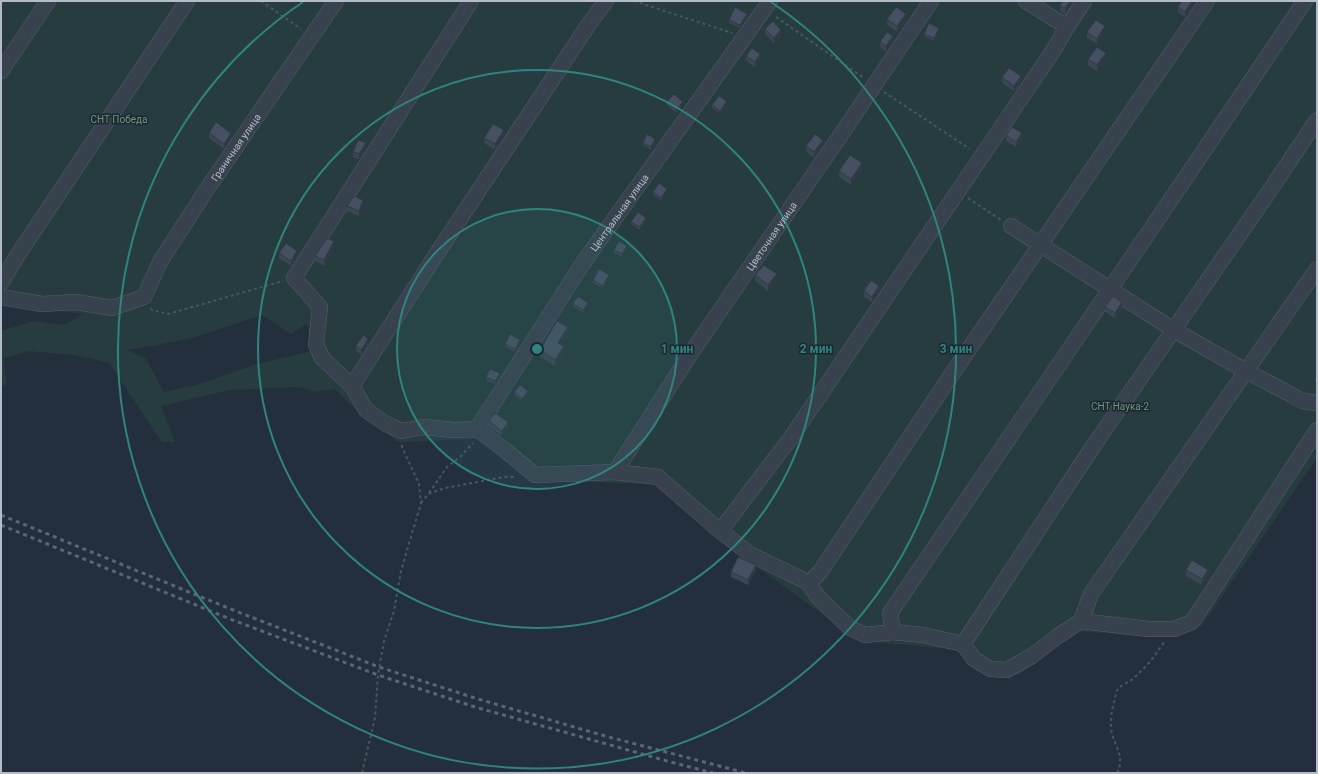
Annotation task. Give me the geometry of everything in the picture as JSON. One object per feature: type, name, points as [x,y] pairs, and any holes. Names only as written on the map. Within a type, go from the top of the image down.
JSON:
[{"type":"street","points":[[1,71],[48,1]]},
{"type":"street","points":[[144,297],[112,308],[76,302],[42,304],[2,290],[19,252],[187,1]]},
{"type":"street","name":"Граничная улица","points":[[144,297],[161,260],[336,1]]},
{"type":"street","points":[[471,1],[294,278],[320,307],[316,344],[322,358],[352,386],[366,410],[386,424],[402,430],[422,427],[454,430],[477,429],[534,475],[614,472],[658,477],[720,531],[750,554],[809,583],[817,596],[850,628],[865,635],[893,632],[963,644],[974,659],[990,669],[1007,670],[1032,656],[1081,621],[1091,594],[1317,269]]},
{"type":"street","points":[[352,386],[432,261],[589,24],[606,1]]},
{"type":"street","name":"Цветочная улица","points":[[614,472],[691,353],[931,1]]},
{"type":"street","points":[[1026,1],[1067,27]]},
{"type":"street","points":[[720,531],[790,439],[1053,51],[1084,1]]},
{"type":"street","points":[[809,583],[820,572],[952,374],[1207,1]]},
{"type":"street","points":[[893,632],[890,613],[1207,148],[1305,1]]},
{"type":"street","name":"Центральная улица","points":[[477,429],[583,263],[767,5]]},
{"type":"street","points":[[963,644],[1092,448],[1317,120]]},
{"type":"street","points":[[1010,226],[1174,330],[1246,371],[1303,401],[1317,403]]},
{"type":"street","points":[[1081,621],[1148,629],[1174,629],[1192,622],[1317,430]]},
{"type":"path","points":[[261,1],[312,37]]},
{"type":"path","points":[[634,1],[744,37]]},
{"type":"path","points":[[767,5],[874,86],[981,156]]},
{"type":"path","points":[[958,191],[1010,226]]},
{"type":"path","points":[[144,297],[152,310],[168,314],[294,278]]},
{"type":"path","points":[[362,773],[375,718],[378,675],[384,640],[394,611],[401,571],[421,503],[447,467],[471,446],[477,437],[477,429]]},
{"type":"path","points":[[402,430],[402,447],[418,484],[421,503]]},
{"type":"path","points":[[428,494],[445,488],[504,477],[534,475]]},
{"type":"path","points":[[1117,773],[1121,760],[1111,730],[1111,718],[1118,688],[1133,679],[1150,662],[1174,629]]},
{"type":"green space","points":[[1,1],[1317,1],[1317,458],[1202,626],[1155,637],[1077,631],[1018,675],[986,671],[960,650],[876,642],[846,631],[739,554],[656,484],[530,481],[478,439],[398,442],[356,410],[335,389],[313,392],[300,387],[230,390],[161,406],[175,442],[162,442],[109,363],[74,355],[28,351],[3,359],[7,384],[1,386],[1,331],[34,321],[64,325],[83,314],[1,303]],"holes":[[[262,315],[291,334],[306,324],[308,328],[311,351],[254,365],[196,385],[164,392],[146,359],[128,350],[189,339]]]},
{"type":"building","points":[[1062,1],[1070,1],[1065,8],[1060,6]]},
{"type":"building","points":[[1182,1],[1192,1],[1185,12],[1178,7]]},
{"type":"building","points":[[735,7],[747,14],[740,25],[729,20]]},
{"type":"building","points":[[896,7],[906,14],[897,26],[887,19]]},
{"type":"building","points":[[1096,20],[1105,26],[1097,39],[1087,32]]},
{"type":"building","points":[[773,21],[781,30],[774,38],[765,29]]},
{"type":"building","points":[[929,23],[939,28],[934,38],[924,34]]},
{"type":"building","points":[[887,32],[893,36],[886,46],[880,42]]},
{"type":"building","points":[[1097,47],[1106,53],[1097,65],[1088,59]]},
{"type":"building","points":[[752,48],[760,54],[755,62],[746,56]]},
{"type":"building","points":[[1009,68],[1021,76],[1014,86],[1002,77]]},
{"type":"building","points":[[674,94],[683,102],[676,110],[667,102]]},
{"type":"building","points":[[719,96],[727,101],[720,111],[712,105]]},
{"type":"building","points":[[216,122],[231,133],[224,144],[209,133]]},
{"type":"building","points":[[493,124],[504,130],[495,144],[484,138]]},
{"type":"building","points":[[1012,127],[1022,133],[1016,142],[1006,135]]},
{"type":"building","points":[[647,134],[655,139],[651,147],[643,143]]},
{"type":"building","points":[[815,134],[823,140],[814,152],[806,146]]},
{"type":"building","points":[[358,140],[366,143],[359,154],[353,152]]},
{"type":"building","points":[[850,155],[862,163],[851,179],[839,171]]},
{"type":"building","points":[[659,183],[667,189],[661,198],[653,192]]},
{"type":"building","points":[[354,196],[363,200],[359,211],[347,206]]},
{"type":"building","points":[[638,212],[646,218],[640,227],[631,222]]},
{"type":"building","points":[[327,238],[334,241],[324,260],[315,256]]},
{"type":"building","points":[[619,241],[627,246],[622,254],[614,250]]},
{"type":"building","points":[[286,243],[297,251],[291,261],[279,253]]},
{"type":"building","points":[[764,265],[777,274],[768,285],[755,275]]},
{"type":"building","points":[[599,269],[609,275],[603,286],[593,280]]},
{"type":"building","points":[[871,280],[879,286],[872,297],[864,291]]},
{"type":"building","points":[[578,296],[588,303],[583,310],[573,303]]},
{"type":"building","points":[[1113,296],[1122,302],[1115,313],[1105,307]]},
{"type":"building","points":[[557,321],[568,327],[558,343],[564,346],[555,360],[540,350]]},
{"type":"building","points":[[510,334],[520,340],[515,349],[505,344]]},
{"type":"building","points":[[364,335],[368,339],[361,350],[356,345]]},
{"type":"building","points":[[490,369],[500,373],[495,381],[486,377]]},
{"type":"building","points":[[520,385],[528,391],[522,399],[514,392]]},
{"type":"building","points":[[495,413],[508,422],[502,431],[489,421]]},
{"type":"building","points":[[738,557],[756,565],[748,580],[731,572]]},
{"type":"building","points":[[1192,560],[1208,570],[1202,579],[1186,570]]},
{"type":"railway","points":[[1,515],[233,610],[379,667],[478,699],[605,736],[746,773]]},
{"type":"railway","points":[[1,525],[230,619],[378,675],[475,707],[713,773]]},
{"type":"park label","name":"СНТ Победа","points":[[119,119]]},
{"type":"park label","name":"СНТ Наука-2","points":[[1120,406]]}]
